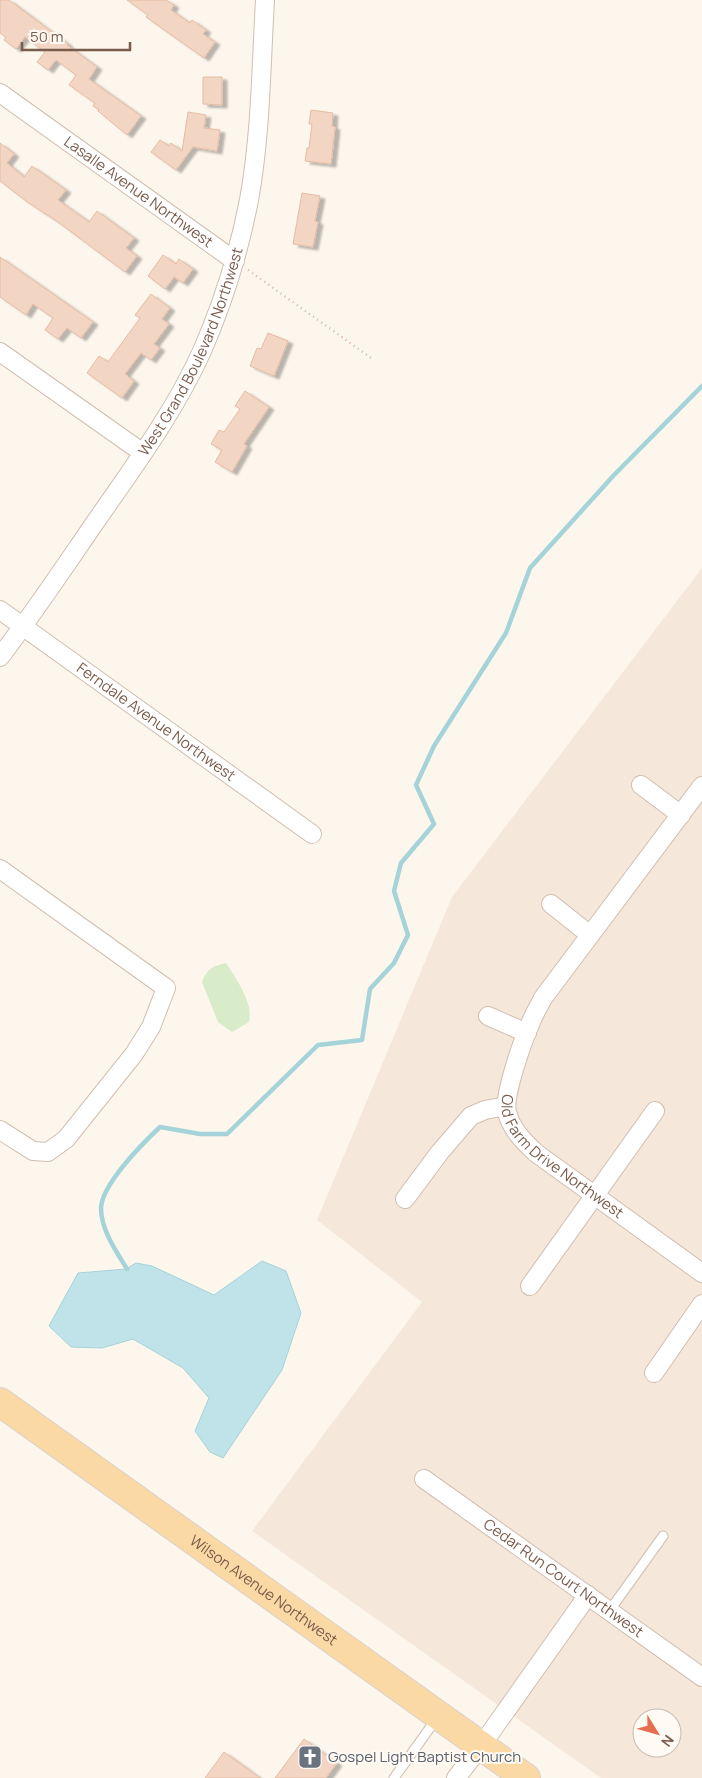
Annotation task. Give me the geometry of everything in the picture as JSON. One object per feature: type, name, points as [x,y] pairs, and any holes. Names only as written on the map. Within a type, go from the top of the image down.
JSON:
[{"type":"main road","name":"Wilson Avenue Northwest","points":[[0,1402],[526,1778]]},
{"type":"street","name":"West Grand Boulevard Northwest","points":[[0,657],[23,627],[143,453],[177,398],[201,353],[217,314],[235,261],[249,200],[257,147],[260,3]]},
{"type":"street","name":"Lasalle Avenue Northwest","points":[[0,93],[235,261]]},
{"type":"street","points":[[0,352],[143,453]]},
{"type":"street","name":"Ferndale Avenue Northwest","points":[[0,610],[312,834]]},
{"type":"street","points":[[641,785],[681,814]]},
{"type":"street","name":"Old Farm Drive Northwest","points":[[702,786],[543,998],[527,1033],[507,1095],[506,1106],[511,1123],[527,1145],[702,1273]]},
{"type":"street","points":[[0,869],[166,988],[151,1027],[134,1054],[66,1139],[48,1152],[33,1151],[0,1130]]},
{"type":"street","points":[[551,904],[590,934]]},
{"type":"street","points":[[488,1016],[527,1033]]},
{"type":"street","points":[[405,1199],[440,1152],[471,1116],[486,1110],[506,1106]]},
{"type":"street","points":[[530,1286],[655,1111]]},
{"type":"street","points":[[654,1373],[702,1304]]},
{"type":"street","name":"Cedar Run Court Northwest","points":[[424,1479],[702,1677]]},
{"type":"street","points":[[456,1778],[482,1746],[588,1595]]},
{"type":"lane","points":[[610,1610],[663,1536]]},
{"type":"lane","points":[[394,1778],[438,1716]]},
{"type":"path","points":[[235,261],[374,360]]},
{"type":"shaded area","points":[[702,568],[702,1778],[601,1778],[252,1531],[422,1302],[317,1220],[452,897]]},
{"type":"green space","points":[[226,963],[247,999],[250,1015],[249,1022],[232,1032],[218,1022],[202,982],[211,969]]},
{"type":"water","points":[[262,1261],[286,1271],[301,1313],[282,1370],[223,1458],[210,1452],[195,1431],[209,1398],[183,1368],[133,1339],[102,1348],[71,1347],[49,1326],[78,1273],[126,1269],[136,1263],[152,1266],[214,1295]]},
{"type":"building","points":[[0,0],[9,0],[97,67],[89,79],[141,116],[127,135],[93,106],[95,103],[69,85],[76,75],[56,60],[48,70],[37,62],[45,52],[25,37],[16,49],[4,40],[6,37],[0,33]]},
{"type":"building","points":[[127,0],[166,0],[174,5],[171,10],[190,23],[192,20],[206,30],[203,34],[215,42],[204,58],[146,17],[148,15]]},
{"type":"building","points":[[203,77],[222,77],[222,105],[203,104]]},
{"type":"building","points":[[311,110],[333,113],[332,126],[335,127],[331,164],[305,161],[307,148],[309,148],[312,124],[309,124]]},
{"type":"building","points":[[188,112],[206,115],[204,128],[220,130],[217,151],[193,147],[176,170],[151,152],[160,140],[169,146],[171,143],[182,151]]},
{"type":"building","points":[[0,143],[14,154],[7,163],[24,177],[32,166],[66,190],[58,200],[89,222],[97,211],[134,238],[126,248],[137,256],[125,272],[0,181]]},
{"type":"building","points":[[302,193],[320,196],[315,221],[318,222],[313,247],[293,244]]},
{"type":"building","points":[[163,255],[176,264],[179,259],[193,269],[183,283],[174,277],[165,289],[148,276]]},
{"type":"building","points":[[0,257],[93,322],[81,338],[67,328],[58,339],[45,330],[53,318],[33,304],[26,315],[0,297]]},
{"type":"building","points":[[151,294],[170,308],[162,319],[169,324],[154,344],[160,348],[151,360],[141,353],[125,374],[134,381],[122,398],[87,373],[99,356],[108,362],[140,318],[135,315]]},
{"type":"building","points":[[268,333],[288,341],[274,376],[250,366],[257,348],[261,349]]},
{"type":"building","points":[[245,391],[269,407],[244,444],[247,446],[232,472],[215,462],[222,450],[211,444],[219,430],[224,432],[240,409],[235,406]]},
{"type":"building","name":"Gospel Light Baptist Church","points":[[304,1739],[337,1763],[326,1778],[275,1778]]},
{"type":"building","points":[[224,1752],[260,1778],[205,1778]]},
{"type":"waterway","points":[[127,1269],[106,1232],[101,1208],[103,1198],[108,1187],[124,1165],[160,1127],[200,1134],[227,1134],[318,1045],[362,1040],[370,989],[394,963],[408,935],[394,891],[401,863],[434,824],[416,785],[434,746],[506,633],[530,568],[614,475],[702,386]]},
{"type":"place","name":"Gospel Light Baptist Church","points":[[310,1757]]}]
